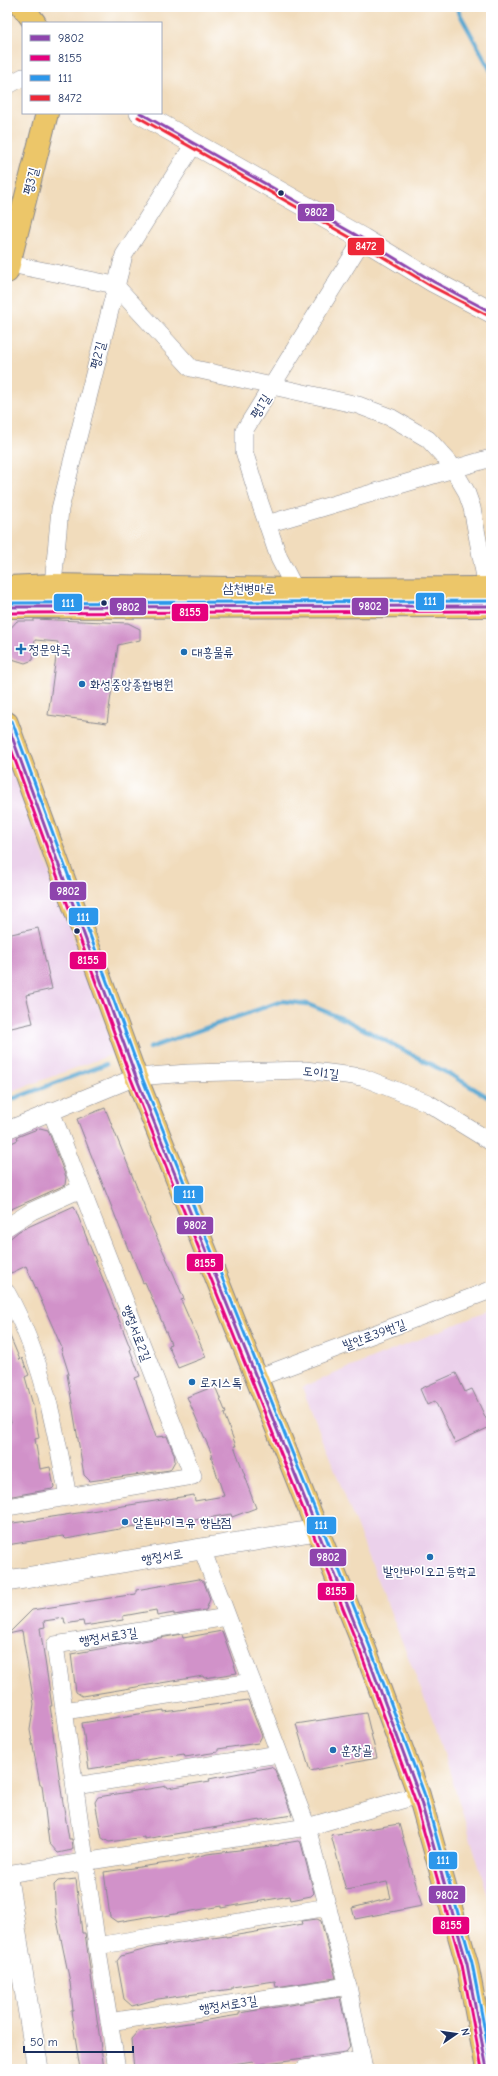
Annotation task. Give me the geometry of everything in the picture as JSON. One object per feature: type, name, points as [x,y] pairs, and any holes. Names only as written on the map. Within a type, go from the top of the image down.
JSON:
[{"type":"main road","points":[[23,7],[35,22]]},
{"type":"main road","name":"평3길","points":[[8,268],[47,114]]},
{"type":"main road","name":"삼천병마로","points":[[8,602],[53,585],[490,594]]},
{"type":"main road","name":"삼천병마로","points":[[8,602],[490,594]]},
{"type":"main road","points":[[7,724],[136,1077],[257,1378],[420,1795],[466,1964],[487,2069]]},
{"type":"street","points":[[7,86],[22,78]]},
{"type":"street","points":[[142,114],[363,239],[434,282],[491,312]]},
{"type":"street","name":"평2길","points":[[53,585],[60,509],[115,285],[124,255],[194,144]]},
{"type":"street","name":"평1길","points":[[294,589],[278,558],[267,524],[244,451],[244,431],[274,385],[363,239]]},
{"type":"street","points":[[8,268],[115,285],[191,368],[274,385],[358,406],[392,418],[428,439],[449,462],[466,491],[472,508],[490,594]]},
{"type":"street","points":[[267,524],[491,458]]},
{"type":"street","name":"도이1길","points":[[136,1077],[188,1073],[305,1070],[362,1077],[428,1102],[491,1142]]},
{"type":"street","points":[[7,1130],[136,1077]]},
{"type":"street","name":"행정서로2길","points":[[51,1111],[193,1476],[68,1497]]},
{"type":"street","points":[[7,1227],[32,1211],[81,1189]]},
{"type":"street","name":"발안로39번길","points":[[257,1378],[491,1290]]},
{"type":"street","points":[[7,1293],[40,1368],[52,1410],[68,1497],[7,1507]]},
{"type":"street","name":"행정서로","points":[[7,1581],[317,1530]]},
{"type":"street","points":[[202,1549],[307,1826],[348,1986],[363,2065],[304,2069]]},
{"type":"street","name":"행정서로3길","points":[[117,2069],[97,1946],[55,1645],[227,1617]]},
{"type":"street","points":[[64,1712],[252,1682]]},
{"type":"street","points":[[75,1786],[279,1754]]},
{"type":"street","points":[[7,1874],[307,1826],[420,1795]]},
{"type":"street","points":[[7,1879],[38,2069]]},
{"type":"street","points":[[97,1946],[328,1906]]},
{"type":"street","name":"행정서로3길","points":[[109,2022],[348,1986]]},
{"type":"shaded area","points":[[7,756],[116,1053],[7,1093]]},
{"type":"shaded area","name":"발안바이오고등학교","points":[[491,1310],[491,1905],[436,1728],[302,1387]]},
{"type":"building","points":[[34,619],[128,623],[140,629],[140,640],[118,645],[107,723],[48,715],[58,642],[35,640],[33,660],[25,663],[12,659],[7,646],[7,632],[17,621],[34,621]]},
{"type":"building","points":[[38,928],[52,989],[26,995],[33,1023],[7,1029],[7,935]]},
{"type":"building","points":[[105,1108],[149,1220],[184,1299],[181,1300],[206,1357],[178,1368],[168,1345],[171,1344],[145,1282],[143,1283],[130,1250],[129,1251],[77,1119]]},
{"type":"building","points":[[40,1128],[48,1130],[66,1177],[65,1185],[7,1211],[7,1145],[18,1140],[17,1137]]},
{"type":"building","points":[[74,1206],[131,1350],[140,1376],[135,1378],[156,1437],[167,1436],[174,1454],[175,1461],[170,1470],[90,1481],[84,1475],[67,1374],[69,1374],[61,1349],[62,1348],[26,1266],[11,1273],[7,1267],[7,1241],[19,1231]]},
{"type":"building","points":[[7,1329],[20,1360],[22,1358],[29,1375],[25,1377],[34,1409],[39,1438],[35,1439],[40,1469],[50,1467],[54,1487],[52,1489],[7,1497],[7,1423],[11,1423],[7,1409]]},
{"type":"building","points":[[456,1373],[465,1392],[472,1389],[490,1427],[455,1443],[435,1401],[427,1405],[420,1389]]},
{"type":"building","points":[[215,1386],[226,1413],[224,1414],[236,1446],[234,1446],[256,1508],[232,1517],[231,1514],[177,1523],[177,1521],[135,1528],[135,1526],[66,1539],[63,1536],[7,1545],[7,1524],[194,1495],[195,1501],[224,1496],[211,1457],[213,1457],[187,1397]]},
{"type":"building","points":[[199,1579],[204,1582],[210,1599],[206,1610],[157,1616],[156,1610],[123,1616],[123,1620],[84,1626],[83,1621],[65,1624],[64,1618],[44,1621],[45,1627],[40,1628],[52,1706],[50,1706],[51,1719],[63,1803],[69,1839],[72,1839],[73,1848],[72,1850],[58,1853],[49,1843],[42,1785],[40,1785],[30,1730],[34,1704],[22,1631],[8,1634],[32,1610],[136,1594],[136,1590]]},
{"type":"building","points":[[222,1631],[237,1673],[204,1678],[203,1676],[82,1696],[76,1692],[71,1654],[182,1634],[183,1638]]},
{"type":"building","points":[[248,1700],[262,1736],[258,1743],[218,1749],[218,1752],[185,1757],[184,1754],[89,1769],[82,1723],[164,1710],[164,1712]]},
{"type":"building","points":[[366,1713],[377,1758],[310,1771],[296,1724]]},
{"type":"building","points":[[271,1767],[275,1770],[292,1815],[144,1839],[144,1837],[109,1842],[102,1838],[95,1802],[98,1797],[210,1781],[209,1779]]},
{"type":"building","points":[[399,1824],[422,1906],[355,1919],[352,1908],[391,1898],[387,1882],[346,1890],[331,1835]]},
{"type":"building","points":[[298,1841],[301,1843],[314,1893],[311,1896],[291,1900],[290,1896],[221,1908],[221,1906],[152,1918],[152,1916],[117,1922],[110,1917],[104,1872],[175,1862],[207,1854],[279,1845]]},
{"type":"building","points":[[76,1879],[82,1933],[85,1933],[104,2069],[80,2069],[71,2011],[73,2011],[70,1982],[56,1915],[54,1885],[58,1881]]},
{"type":"building","points":[[317,1919],[321,1921],[336,1978],[276,1987],[275,1981],[232,1987],[232,1989],[158,1999],[132,2006],[124,1999],[117,1961],[121,1956],[154,1947],[303,1924],[302,1921]]},
{"type":"building","points":[[340,1997],[350,2047],[346,2052],[254,2065],[253,2061],[200,2069],[134,2069],[131,2039],[138,2031]]},
{"type":"waterway","points":[[456,7],[491,71]]},
{"type":"waterway","points":[[149,1048],[282,1001],[307,1004],[346,1020],[453,1076],[491,1099]]},
{"type":"waterway","points":[[7,1101],[106,1064]]},
{"type":"transit line","name":"9802","points":[[142,114],[363,239],[434,282],[491,312]]},
{"type":"transit line","name":"8472","points":[[138,117],[360,243],[431,286],[489,316]]},
{"type":"transit line","name":"111","points":[[7,603],[491,601]]},
{"type":"transit line","name":"9802","points":[[7,609],[10,607],[491,606]]},
{"type":"transit line","name":"8155","points":[[10,613],[491,611]]},
{"type":"transit line","name":"111","points":[[12,721],[141,1075],[370,1647],[424,1793],[472,1963],[491,2063]]},
{"type":"transit line","name":"9802","points":[[7,723],[136,1077],[365,1649],[419,1795],[467,1964],[487,2069]]},
{"type":"transit line","name":"8155","points":[[7,738],[131,1079],[360,1651],[414,1797],[462,1965],[482,2069]]},
{"type":"place","name":"정문약국","points":[[21,649]]},
{"type":"place","name":"대흥물류","points":[[184,652]]},
{"type":"place","name":"화성중앙종합병원","points":[[82,684]]},
{"type":"place","name":"로지스톡","points":[[192,1382]]},
{"type":"place","name":"알톤바이크유 향남점","points":[[125,1522]]},
{"type":"place","name":"발안바이오고등학교","points":[[430,1557]]},
{"type":"place","name":"훈장골","points":[[333,1750]]}]
